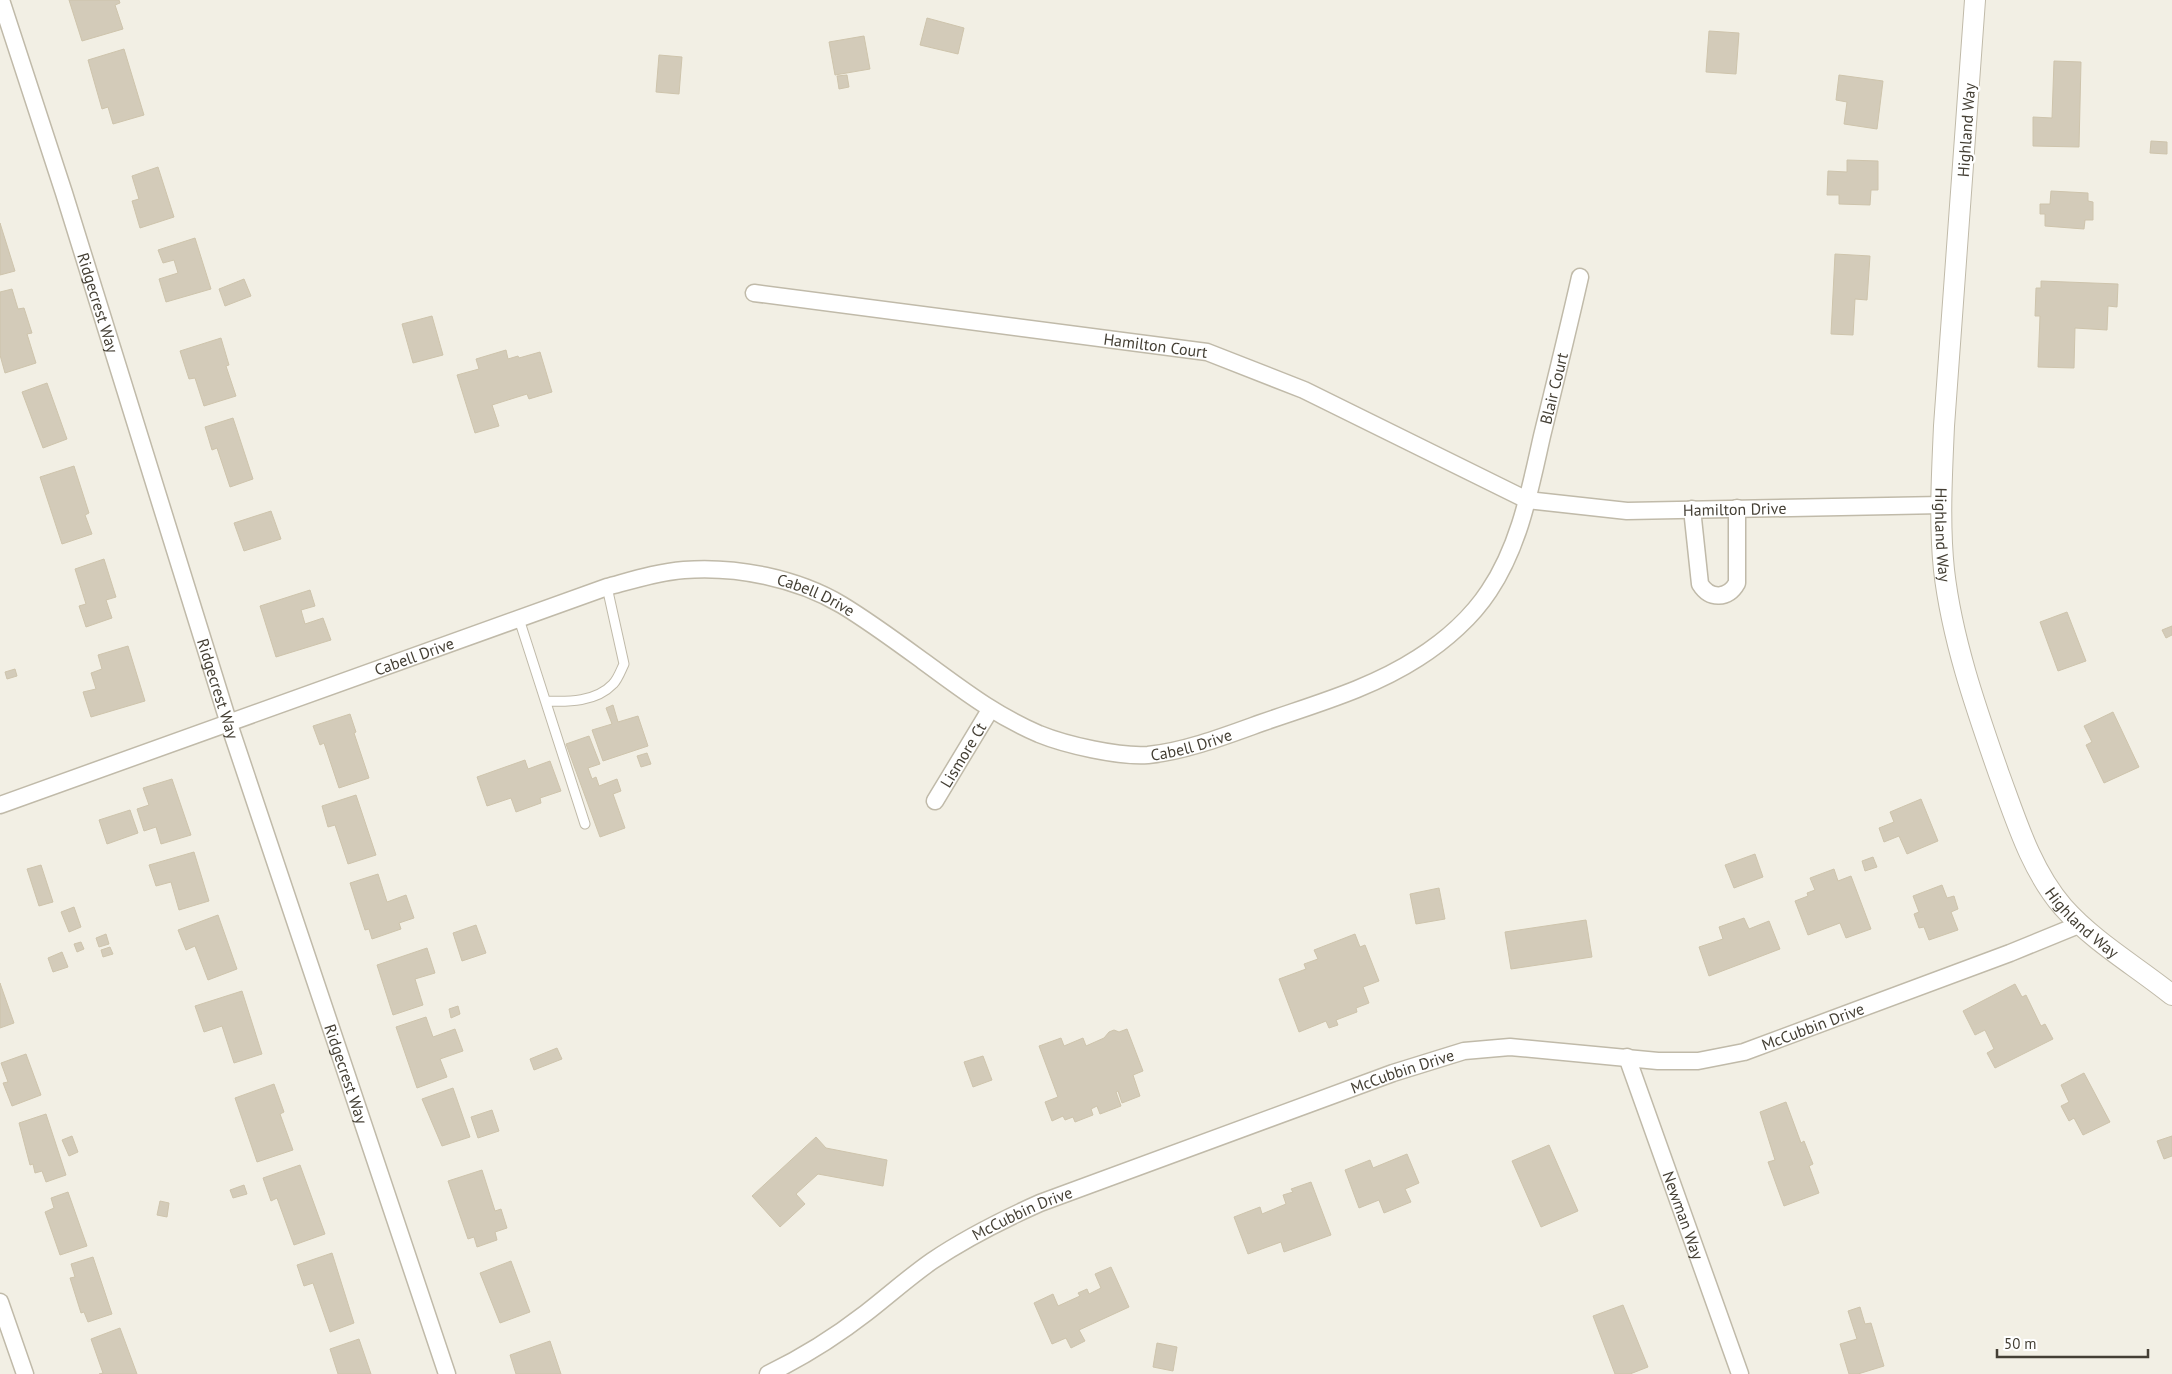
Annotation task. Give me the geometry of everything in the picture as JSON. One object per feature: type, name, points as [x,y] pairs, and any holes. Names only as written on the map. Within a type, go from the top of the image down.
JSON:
[{"type":"street","name":"Ridgecrest Way","points":[[1,0],[67,202],[229,724],[447,1374]]},
{"type":"street","name":"Highland Way","points":[[1975,0],[1944,426],[1942,505],[1944,570],[1959,647],[1977,712],[2032,858],[2050,890],[2081,924],[2106,946],[2172,995]]},
{"type":"street","name":"Blair Court","points":[[1527,500],[1580,277]]},
{"type":"street","name":"Hamilton Court","points":[[754,293],[1206,352],[1304,390],[1527,500]]},
{"type":"street","name":"Cabell Drive","points":[[0,805],[608,587],[651,575],[684,570],[722,570],[760,575],[795,585],[840,603],[990,710],[1042,735],[1097,750],[1146,755],[1189,747],[1362,688],[1420,657],[1462,624],[1489,592],[1509,556],[1527,500]]},
{"type":"street","name":"Hamilton Drive","points":[[1527,500],[1627,511],[1942,505]]},
{"type":"street","points":[[1692,509],[1700,584],[1708,594],[1720,596],[1733,589],[1737,582],[1737,508]]},
{"type":"street","name":"Lismore Ct","points":[[935,801],[990,710]]},
{"type":"street","name":"McCubbin Drive","points":[[768,1374],[798,1359],[833,1337],[868,1312],[900,1285],[966,1239],[1040,1203],[1393,1073],[1464,1051],[1510,1047],[1658,1061],[1698,1061],[1744,1052],[2010,954],[2081,924]]},
{"type":"street","name":"Newman Way","points":[[1627,1057],[1740,1374]]},
{"type":"street","points":[[0,1302],[24,1374]]},
{"type":"lane","points":[[546,702],[572,702],[600,694],[614,684],[624,664],[608,587]]},
{"type":"lane","points":[[519,619],[585,824]]},
{"type":"building","points":[[69,0],[119,0],[120,3],[115,5],[123,29],[82,41]]},
{"type":"building","points":[[927,18],[964,28],[958,54],[920,45]]},
{"type":"building","points":[[1709,31],[1739,33],[1736,74],[1706,72]]},
{"type":"building","points":[[864,36],[870,69],[835,75],[829,42]]},
{"type":"building","points":[[124,49],[144,115],[113,124],[108,107],[102,109],[88,60]]},
{"type":"building","points":[[659,55],[682,57],[679,94],[656,92]]},
{"type":"building","points":[[2054,61],[2081,62],[2079,147],[2033,146],[2033,117],[2052,118]]},
{"type":"building","points":[[847,75],[849,87],[839,89],[837,76]]},
{"type":"building","points":[[1839,75],[1883,81],[1877,129],[1844,124],[1847,102],[1836,100]]},
{"type":"building","points":[[2151,141],[2167,142],[2167,154],[2150,153]]},
{"type":"building","points":[[1847,160],[1878,161],[1878,190],[1871,190],[1870,205],[1839,204],[1839,195],[1827,195],[1828,171],[1847,172]]},
{"type":"building","points":[[158,167],[174,217],[140,228],[132,201],[139,199],[132,176]]},
{"type":"building","points":[[2051,191],[2088,193],[2088,201],[2093,202],[2093,220],[2085,220],[2084,229],[2045,226],[2045,214],[2040,214],[2040,204],[2050,204]]},
{"type":"building","points":[[0,223],[15,271],[0,275]]},
{"type":"building","points":[[195,238],[211,289],[166,302],[159,279],[178,273],[174,260],[163,263],[158,250]]},
{"type":"building","points":[[1835,254],[1870,256],[1867,300],[1855,299],[1853,335],[1831,334]]},
{"type":"building","points":[[244,279],[251,296],[225,306],[219,289]]},
{"type":"building","points":[[2041,281],[2118,284],[2117,307],[2108,306],[2107,330],[2075,328],[2074,368],[2038,367],[2040,316],[2035,316],[2036,288],[2041,288]]},
{"type":"building","points":[[12,289],[18,309],[24,308],[32,333],[27,334],[36,363],[5,373],[0,355],[0,292]]},
{"type":"building","points":[[432,316],[443,355],[413,363],[402,324]]},
{"type":"building","points":[[221,338],[229,365],[226,366],[236,396],[204,406],[195,378],[189,379],[180,351]]},
{"type":"building","points":[[506,350],[508,359],[540,352],[552,392],[529,399],[527,394],[492,405],[499,426],[475,433],[457,375],[479,369],[476,359]]},
{"type":"building","points":[[47,383],[67,439],[43,448],[22,392]]},
{"type":"building","points":[[233,418],[253,479],[230,487],[217,448],[212,450],[205,427]]},
{"type":"building","points":[[74,466],[89,513],[85,515],[92,534],[62,544],[40,477]]},
{"type":"building","points":[[271,511],[281,539],[244,551],[234,523]]},
{"type":"building","points":[[104,559],[116,597],[106,600],[112,618],[86,627],[79,606],[86,604],[75,569]]},
{"type":"building","points":[[310,590],[315,606],[301,610],[305,624],[323,618],[331,640],[276,657],[260,606]]},
{"type":"building","points":[[2067,612],[2086,661],[2058,671],[2040,622]]},
{"type":"building","points":[[2172,626],[2172,635],[2166,638],[2162,630]]},
{"type":"building","points":[[128,646],[145,701],[91,717],[83,692],[96,689],[91,673],[102,669],[98,655]]},
{"type":"building","points":[[15,669],[17,676],[7,679],[5,672]]},
{"type":"building","points":[[613,705],[618,722],[638,716],[648,746],[603,761],[592,730],[612,724],[606,708]]},
{"type":"building","points":[[2113,712],[2139,767],[2104,783],[2086,745],[2092,742],[2084,726]]},
{"type":"building","points":[[350,714],[356,732],[354,733],[369,778],[339,788],[324,743],[320,745],[313,726]]},
{"type":"building","points":[[589,736],[600,764],[588,768],[592,779],[596,777],[599,786],[617,779],[621,791],[613,794],[625,828],[600,837],[566,744]]},
{"type":"building","points":[[647,753],[651,764],[641,767],[637,756]]},
{"type":"building","points":[[525,760],[528,769],[550,761],[561,791],[540,798],[541,803],[516,812],[511,798],[487,806],[477,777]]},
{"type":"building","points":[[172,779],[191,835],[161,844],[156,827],[144,831],[137,809],[149,805],[143,788]]},
{"type":"building","points":[[356,795],[376,855],[348,864],[335,825],[328,827],[322,806]]},
{"type":"building","points":[[1921,799],[1938,841],[1907,854],[1899,836],[1884,842],[1879,828],[1894,822],[1890,812]]},
{"type":"building","points":[[130,810],[138,833],[107,844],[99,820]]},
{"type":"building","points":[[194,852],[209,901],[179,910],[171,882],[156,886],[149,865]]},
{"type":"building","points":[[1755,854],[1763,877],[1734,888],[1725,865]]},
{"type":"building","points":[[1873,857],[1877,867],[1865,871],[1862,861]]},
{"type":"building","points":[[41,865],[53,902],[39,906],[27,869]]},
{"type":"building","points":[[1834,869],[1838,881],[1851,876],[1871,929],[1846,938],[1840,923],[1808,935],[1795,901],[1808,896],[1807,893],[1815,890],[1810,878]]},
{"type":"building","points":[[378,874],[387,902],[406,895],[414,918],[399,923],[401,929],[372,939],[369,929],[365,930],[350,883]]},
{"type":"building","points":[[1942,885],[1947,898],[1954,896],[1958,909],[1951,912],[1958,930],[1929,940],[1924,927],[1919,928],[1914,914],[1919,912],[1913,896]]},
{"type":"building","points":[[1439,888],[1445,919],[1416,924],[1410,894]]},
{"type":"building","points":[[74,907],[81,927],[69,932],[61,912]]},
{"type":"building","points":[[218,915],[237,969],[208,980],[195,946],[186,950],[178,930]]},
{"type":"building","points":[[1744,918],[1749,929],[1769,921],[1780,949],[1709,976],[1699,947],[1723,939],[1719,927]]},
{"type":"building","points":[[1586,920],[1592,957],[1511,969],[1505,932]]},
{"type":"building","points":[[476,925],[486,953],[462,961],[453,933]]},
{"type":"building","points":[[106,934],[109,944],[99,947],[96,938]]},
{"type":"building","points":[[1355,934],[1360,947],[1365,945],[1379,981],[1363,987],[1369,1003],[1356,1008],[1357,1012],[1336,1020],[1338,1025],[1329,1028],[1326,1021],[1299,1032],[1279,979],[1306,969],[1304,964],[1318,959],[1314,950]]},
{"type":"building","points":[[81,942],[84,949],[77,952],[74,944]]},
{"type":"building","points":[[110,947],[113,954],[103,957],[101,950]]},
{"type":"building","points":[[427,948],[435,973],[415,979],[423,1005],[393,1015],[377,965]]},
{"type":"building","points":[[62,952],[68,967],[53,972],[48,958]]},
{"type":"building","points":[[0,983],[14,1023],[0,1028]]},
{"type":"building","points":[[2015,984],[2022,997],[2026,995],[2041,1026],[2045,1024],[2053,1039],[1995,1068],[1987,1053],[1994,1049],[1985,1030],[1975,1035],[1963,1011]]},
{"type":"building","points":[[242,991],[262,1054],[234,1063],[222,1026],[204,1032],[195,1006]]},
{"type":"building","points":[[458,1006],[460,1014],[451,1018],[449,1009]]},
{"type":"building","points":[[426,1017],[433,1037],[455,1029],[463,1051],[440,1059],[447,1077],[417,1088],[396,1027]]},
{"type":"building","points":[[1127,1029],[1143,1071],[1133,1075],[1140,1096],[1122,1103],[1118,1091],[1116,1092],[1121,1106],[1100,1114],[1097,1106],[1091,1109],[1093,1115],[1075,1122],[1073,1117],[1065,1120],[1063,1116],[1052,1121],[1045,1102],[1058,1097],[1039,1046],[1061,1038],[1064,1046],[1083,1038],[1086,1046],[1104,1038],[1109,1032],[1114,1030],[1119,1032]]},
{"type":"building","points":[[557,1048],[562,1059],[534,1070],[530,1059]]},
{"type":"building","points":[[26,1054],[41,1095],[12,1106],[3,1083],[8,1082],[1,1063]]},
{"type":"building","points":[[983,1056],[992,1080],[973,1087],[964,1062]]},
{"type":"building","points":[[2084,1073],[2110,1122],[2083,1135],[2074,1118],[2069,1121],[2061,1106],[2069,1102],[2061,1085]]},
{"type":"building","points":[[274,1084],[284,1112],[280,1114],[293,1150],[257,1162],[235,1098]]},
{"type":"building","points":[[453,1088],[470,1137],[442,1146],[422,1099]]},
{"type":"building","points":[[1786,1102],[1801,1143],[1804,1141],[1813,1164],[1809,1166],[1819,1193],[1784,1206],[1768,1162],[1775,1160],[1760,1112]]},
{"type":"building","points":[[492,1110],[499,1131],[478,1138],[471,1117]]},
{"type":"building","points":[[46,1114],[66,1175],[46,1182],[42,1171],[35,1173],[33,1164],[30,1165],[19,1123]]},
{"type":"building","points":[[72,1136],[78,1152],[69,1156],[62,1140]]},
{"type":"building","points":[[2172,1136],[2172,1156],[2164,1159],[2157,1141]]},
{"type":"building","points":[[816,1137],[826,1148],[887,1160],[883,1186],[818,1174],[796,1194],[805,1204],[780,1227],[752,1196]]},
{"type":"building","points":[[1549,1145],[1578,1211],[1541,1227],[1512,1161]]},
{"type":"building","points":[[1407,1154],[1419,1183],[1405,1189],[1411,1202],[1384,1213],[1379,1200],[1359,1208],[1345,1170],[1370,1160],[1373,1168]]},
{"type":"building","points":[[300,1165],[325,1234],[294,1245],[277,1198],[271,1201],[263,1178]]},
{"type":"building","points":[[482,1170],[495,1211],[501,1209],[507,1228],[495,1232],[497,1240],[477,1247],[474,1237],[468,1239],[448,1181]]},
{"type":"building","points":[[1311,1182],[1331,1235],[1284,1252],[1281,1242],[1248,1254],[1234,1217],[1260,1207],[1262,1214],[1286,1204],[1283,1195],[1293,1192],[1291,1189]]},
{"type":"building","points":[[244,1185],[247,1194],[233,1198],[230,1190]]},
{"type":"building","points":[[68,1192],[87,1246],[60,1255],[45,1212],[54,1208],[51,1198]]},
{"type":"building","points":[[160,1201],[169,1203],[167,1217],[157,1215]]},
{"type":"building","points":[[332,1253],[354,1323],[330,1332],[313,1283],[304,1286],[297,1265]]},
{"type":"building","points":[[93,1257],[112,1314],[88,1322],[84,1312],[81,1313],[70,1278],[75,1277],[71,1264]]},
{"type":"building","points":[[511,1261],[530,1312],[500,1323],[480,1273]]},
{"type":"building","points":[[1111,1267],[1129,1307],[1079,1330],[1085,1341],[1071,1348],[1066,1338],[1052,1344],[1034,1303],[1053,1294],[1058,1306],[1080,1296],[1078,1293],[1087,1289],[1089,1294],[1101,1288],[1095,1274]]},
{"type":"building","points":[[1623,1305],[1648,1367],[1630,1374],[1615,1374],[1593,1316]]},
{"type":"building","points":[[1860,1307],[1865,1324],[1871,1323],[1884,1366],[1858,1374],[1849,1374],[1840,1344],[1857,1339],[1848,1311]]},
{"type":"building","points":[[120,1328],[137,1374],[99,1374],[103,1373],[91,1339]]},
{"type":"building","points":[[359,1339],[371,1374],[338,1374],[330,1349]]},
{"type":"building","points":[[550,1341],[561,1374],[516,1374],[510,1355]]},
{"type":"building","points":[[1157,1343],[1177,1347],[1173,1371],[1153,1367]]}]
